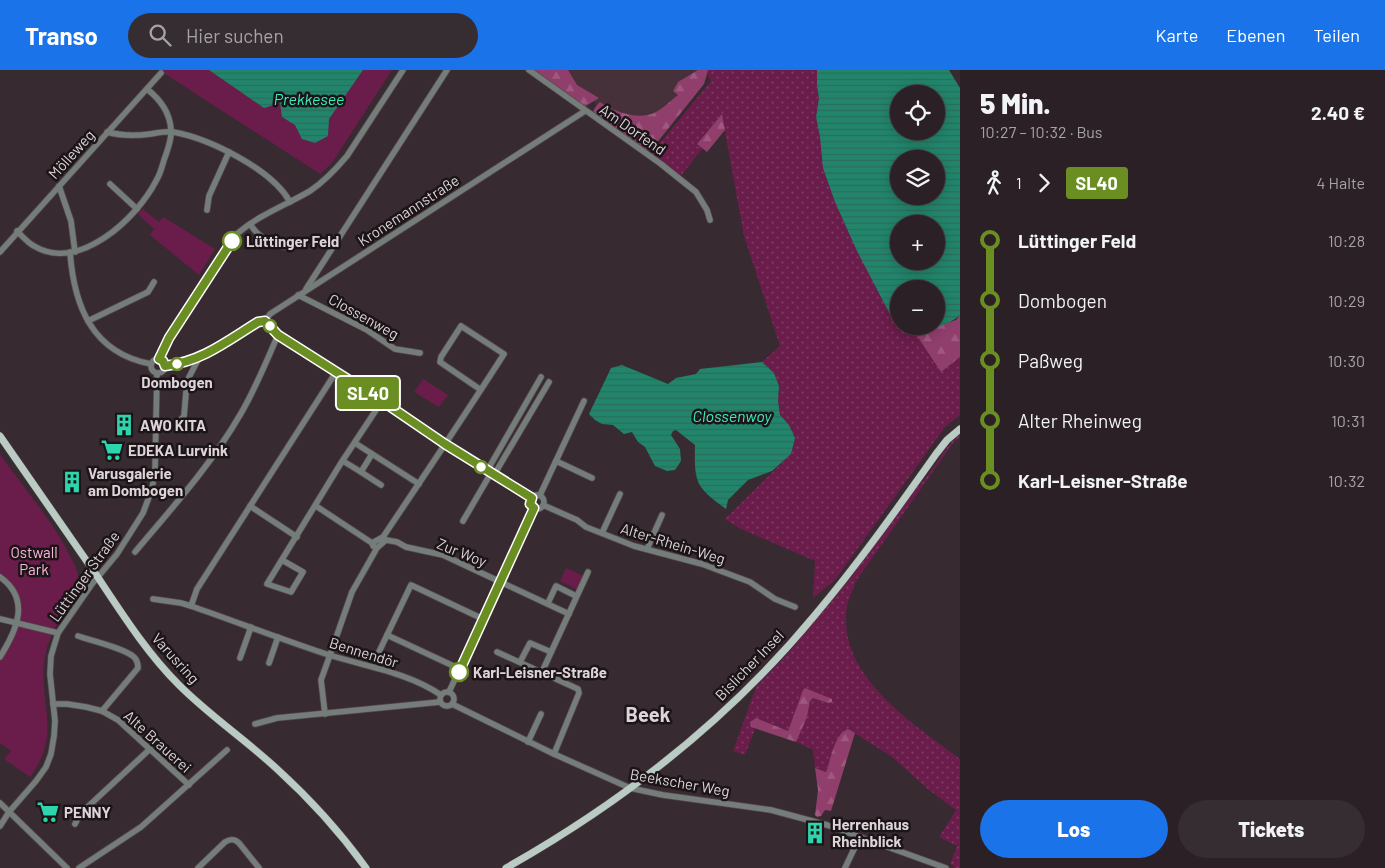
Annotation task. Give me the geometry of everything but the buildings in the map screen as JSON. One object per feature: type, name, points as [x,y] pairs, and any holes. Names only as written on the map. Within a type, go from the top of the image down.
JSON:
[{"type":"main road","name":"Bislicher Insel","points":[[506,868],[583,822],[688,743],[720,714],[785,650],[849,573],[947,440],[960,429]]},
{"type":"main road","name":"Varusring","points":[[0,436],[140,639],[157,660],[180,685],[293,784],[347,842],[366,868]]},
{"type":"street","points":[[151,364],[159,359],[169,338],[238,233],[250,224],[310,190],[337,168],[347,156],[403,70]]},
{"type":"street","points":[[304,291],[447,70]]},
{"type":"street","name":"Am Dorfend","points":[[529,70],[661,164],[696,192],[707,210],[710,220]]},
{"type":"street","name":"Mölleweg","points":[[0,252],[161,73]]},
{"type":"street","points":[[17,231],[34,246],[48,252],[73,252],[88,247],[108,236],[137,209],[157,180],[167,154],[172,132],[163,104],[147,89]]},
{"type":"street","name":"Kronemannstraße","points":[[165,366],[186,363],[199,358],[258,322],[265,321],[270,314],[304,291],[585,111]]},
{"type":"street","points":[[108,132],[133,136],[172,132],[206,141],[245,161],[268,178],[290,202]]},
{"type":"street","points":[[207,210],[209,196],[229,152]]},
{"type":"street","points":[[110,184],[137,209]]},
{"type":"street","points":[[59,186],[71,221],[74,285],[78,301],[88,321],[116,351],[126,357],[151,364]]},
{"type":"street","points":[[250,224],[253,230],[267,240],[279,247],[289,247]]},
{"type":"street","points":[[88,321],[148,292],[154,282]]},
{"type":"street","name":"Clossenweg","points":[[298,295],[368,330],[395,349],[420,353]]},
{"type":"street","points":[[265,321],[278,335],[382,401],[445,444],[532,498]]},
{"type":"street","points":[[325,714],[321,680],[352,592],[374,545],[385,538],[419,484],[481,390],[504,354],[461,326],[441,357],[440,362],[481,390]]},
{"type":"street","points":[[135,552],[191,486],[223,441],[247,402],[278,335]]},
{"type":"street","points":[[177,424],[184,416],[186,386],[199,358]]},
{"type":"street","points":[[151,364],[151,369],[157,374],[164,370],[163,361],[159,359]]},
{"type":"street","points":[[191,606],[197,589],[336,372]]},
{"type":"street","name":"Lüttinger Straße","points":[[0,826],[9,812],[36,781],[49,760],[54,736],[50,674],[51,656],[58,633],[97,577],[117,554],[137,524],[147,504],[156,471],[157,374]]},
{"type":"street","points":[[491,473],[541,377]]},
{"type":"street","points":[[463,521],[549,382]]},
{"type":"street","points":[[282,560],[303,572],[291,592],[267,584],[343,461],[382,401]]},
{"type":"street","points":[[540,495],[584,401]]},
{"type":"street","points":[[355,443],[419,484]]},
{"type":"street","points":[[361,472],[372,454]]},
{"type":"street","points":[[556,460],[592,478]]},
{"type":"street","points":[[343,461],[381,485]]},
{"type":"street","points":[[602,533],[620,494]]},
{"type":"street","points":[[535,495],[540,495],[543,498],[543,505],[538,509],[534,508],[530,504],[532,498],[535,495]]},
{"type":"street","name":"Alter-Rhein-Weg","points":[[543,505],[602,533],[647,549],[702,564],[750,582],[775,600],[795,607]]},
{"type":"street","points":[[250,506],[297,537]]},
{"type":"street","points":[[316,506],[374,545]]},
{"type":"street","points":[[449,692],[534,508]]},
{"type":"street","points":[[647,549],[662,515]]},
{"type":"street","name":"Zur Woy","points":[[385,538],[406,547],[443,555],[569,614]]},
{"type":"street","points":[[542,672],[588,572]]},
{"type":"street","points":[[0,577],[9,583],[18,598],[19,614],[0,657]]},
{"type":"street","points":[[377,656],[411,585],[483,619]]},
{"type":"street","points":[[548,603],[556,586],[576,596]]},
{"type":"street","name":"Bennendör","points":[[153,599],[181,602],[330,655],[371,666],[417,682],[441,695]]},
{"type":"street","points":[[0,618],[58,633]]},
{"type":"street","points":[[240,658],[251,627]]},
{"type":"street","points":[[387,635],[460,670]]},
{"type":"street","points":[[78,636],[134,656],[138,662],[138,668],[102,711]]},
{"type":"street","points":[[269,663],[278,637]]},
{"type":"street","points":[[520,662],[530,643],[551,652]]},
{"type":"street","points":[[496,652],[578,688],[579,693],[554,754]]},
{"type":"street","points":[[440,702],[441,695],[449,692]]},
{"type":"street","points":[[255,724],[277,718],[424,702],[440,702],[445,706],[452,704],[454,700],[453,695],[449,692]]},
{"type":"street","name":"Alte Brauerei","points":[[53,704],[76,705],[102,711],[118,720],[188,785]]},
{"type":"street","name":"Beekscher Weg","points":[[452,704],[528,742],[630,788],[663,795],[771,810],[827,825],[946,868]]},
{"type":"street","points":[[528,742],[542,714]]},
{"type":"street","points":[[74,824],[82,812],[150,749]]},
{"type":"street","points":[[79,868],[129,836],[227,750]]},
{"type":"street","points":[[0,803],[67,868]]},
{"type":"street","points":[[845,868],[855,847],[857,836]]},
{"type":"street","points":[[198,868],[230,839],[236,840],[259,868]]},
{"type":"shaded area","points":[[532,70],[708,70],[704,84],[651,150],[597,107],[596,103]]},
{"type":"green space","points":[[159,70],[392,70],[332,163],[320,174]]},
{"type":"green space","points":[[532,70],[568,70],[577,85],[599,98],[584,107]]},
{"type":"green space","points":[[698,70],[708,70],[704,84],[651,150],[646,151],[592,113],[600,102],[627,114],[649,115],[662,108],[678,95],[673,91],[678,82]]},
{"type":"green space","points":[[708,70],[817,70],[819,98],[816,117],[820,137],[890,312],[890,335],[916,335],[941,372],[960,357],[960,415],[945,427],[835,580],[813,598],[815,561],[741,529],[725,519],[791,454],[795,438],[789,425],[780,415],[779,386],[774,373],[762,362],[780,346],[744,236],[722,115],[697,144],[703,148],[680,177],[651,154],[711,81],[707,74]]},
{"type":"green space","points":[[722,114],[725,130],[707,152],[697,144]]},
{"type":"green space","points":[[143,209],[159,222],[165,218],[215,249],[199,275],[150,235],[154,229],[138,214]]},
{"type":"green space","points":[[960,315],[960,357],[941,372],[916,335],[945,335],[945,323],[956,320]]},
{"type":"green space","points":[[423,379],[448,395],[439,407],[414,392]]},
{"type":"green space","points":[[960,432],[960,437],[953,443],[856,581],[848,602],[846,628],[852,651],[864,673],[880,694],[920,729],[960,759],[960,868],[953,868],[954,866],[950,864],[957,846],[939,837],[956,810],[929,790],[892,757],[848,729],[838,738],[826,772],[815,768],[813,750],[796,742],[807,717],[810,701],[813,698],[828,703],[805,688],[788,731],[751,727],[755,729],[745,755],[733,751],[756,687],[789,652],[852,576],[913,492],[926,478]]},
{"type":"green space","name":"Ostwall Park","points":[[0,454],[56,531],[74,564],[78,576],[77,589],[55,627],[47,648],[44,685],[48,729],[46,744],[40,760],[30,777],[4,759],[11,751],[0,743],[0,657],[17,622],[17,598],[0,577]]},
{"type":"green space","points":[[566,568],[584,576],[578,590],[560,581]]},
{"type":"green space","points":[[805,688],[832,699],[832,702],[828,703],[813,698],[810,701],[807,717],[796,742],[751,727],[750,722],[756,718],[788,731]]},
{"type":"green space","points":[[848,729],[855,733],[831,811],[825,810],[821,816],[817,817],[815,815],[818,790],[815,768],[826,772],[839,736]]},
{"type":"water","name":"Prekkesee","points":[[209,70],[363,70],[329,119],[328,136],[315,143],[302,139],[295,125],[282,117],[280,103],[264,108]]},
{"type":"water","points":[[817,70],[949,70],[960,88],[960,315],[956,318],[945,324],[945,280],[890,280],[890,314],[857,251],[835,202],[823,168],[816,117],[819,98]]},
{"type":"water","name":"Clossenwoy","points":[[762,362],[774,373],[779,386],[780,415],[789,425],[795,438],[791,454],[772,471],[748,480],[728,500],[726,509],[708,495],[699,483],[695,468],[695,445],[676,430],[671,435],[680,449],[681,461],[675,470],[667,471],[655,466],[645,447],[638,442],[632,432],[624,434],[613,425],[602,424],[589,414],[611,368],[622,365],[668,384],[676,378],[696,374],[700,369]]},
{"type":"bus line","name":"SL40","points":[[232,241],[169,338],[159,359],[163,361],[165,366],[186,363],[199,358],[212,352],[258,322],[265,321],[278,335],[382,401],[445,444],[532,498],[530,499],[530,504],[534,508],[459,672]]},
{"type":"place","name":"Lüttinger Feld","points":[[232,241]]},
{"type":"place","name":"Dombogen","points":[[177,364]]},
{"type":"place","name":"AWO KITA","points":[[124,425]]},
{"type":"place","name":"EDEKA Lurvink","points":[[112,450]]},
{"type":"place","name":"Varusgalerie am Dombogen","points":[[72,482]]},
{"type":"place","name":"Karl-Leisner-Straße","points":[[459,672]]},
{"type":"place","name":"PENNY","points":[[48,812]]},
{"type":"place","name":"Herrenhaus Rheinblick","points":[[815,833]]},
{"type":"district","name":"Beek","points":[[648,714]]}]
